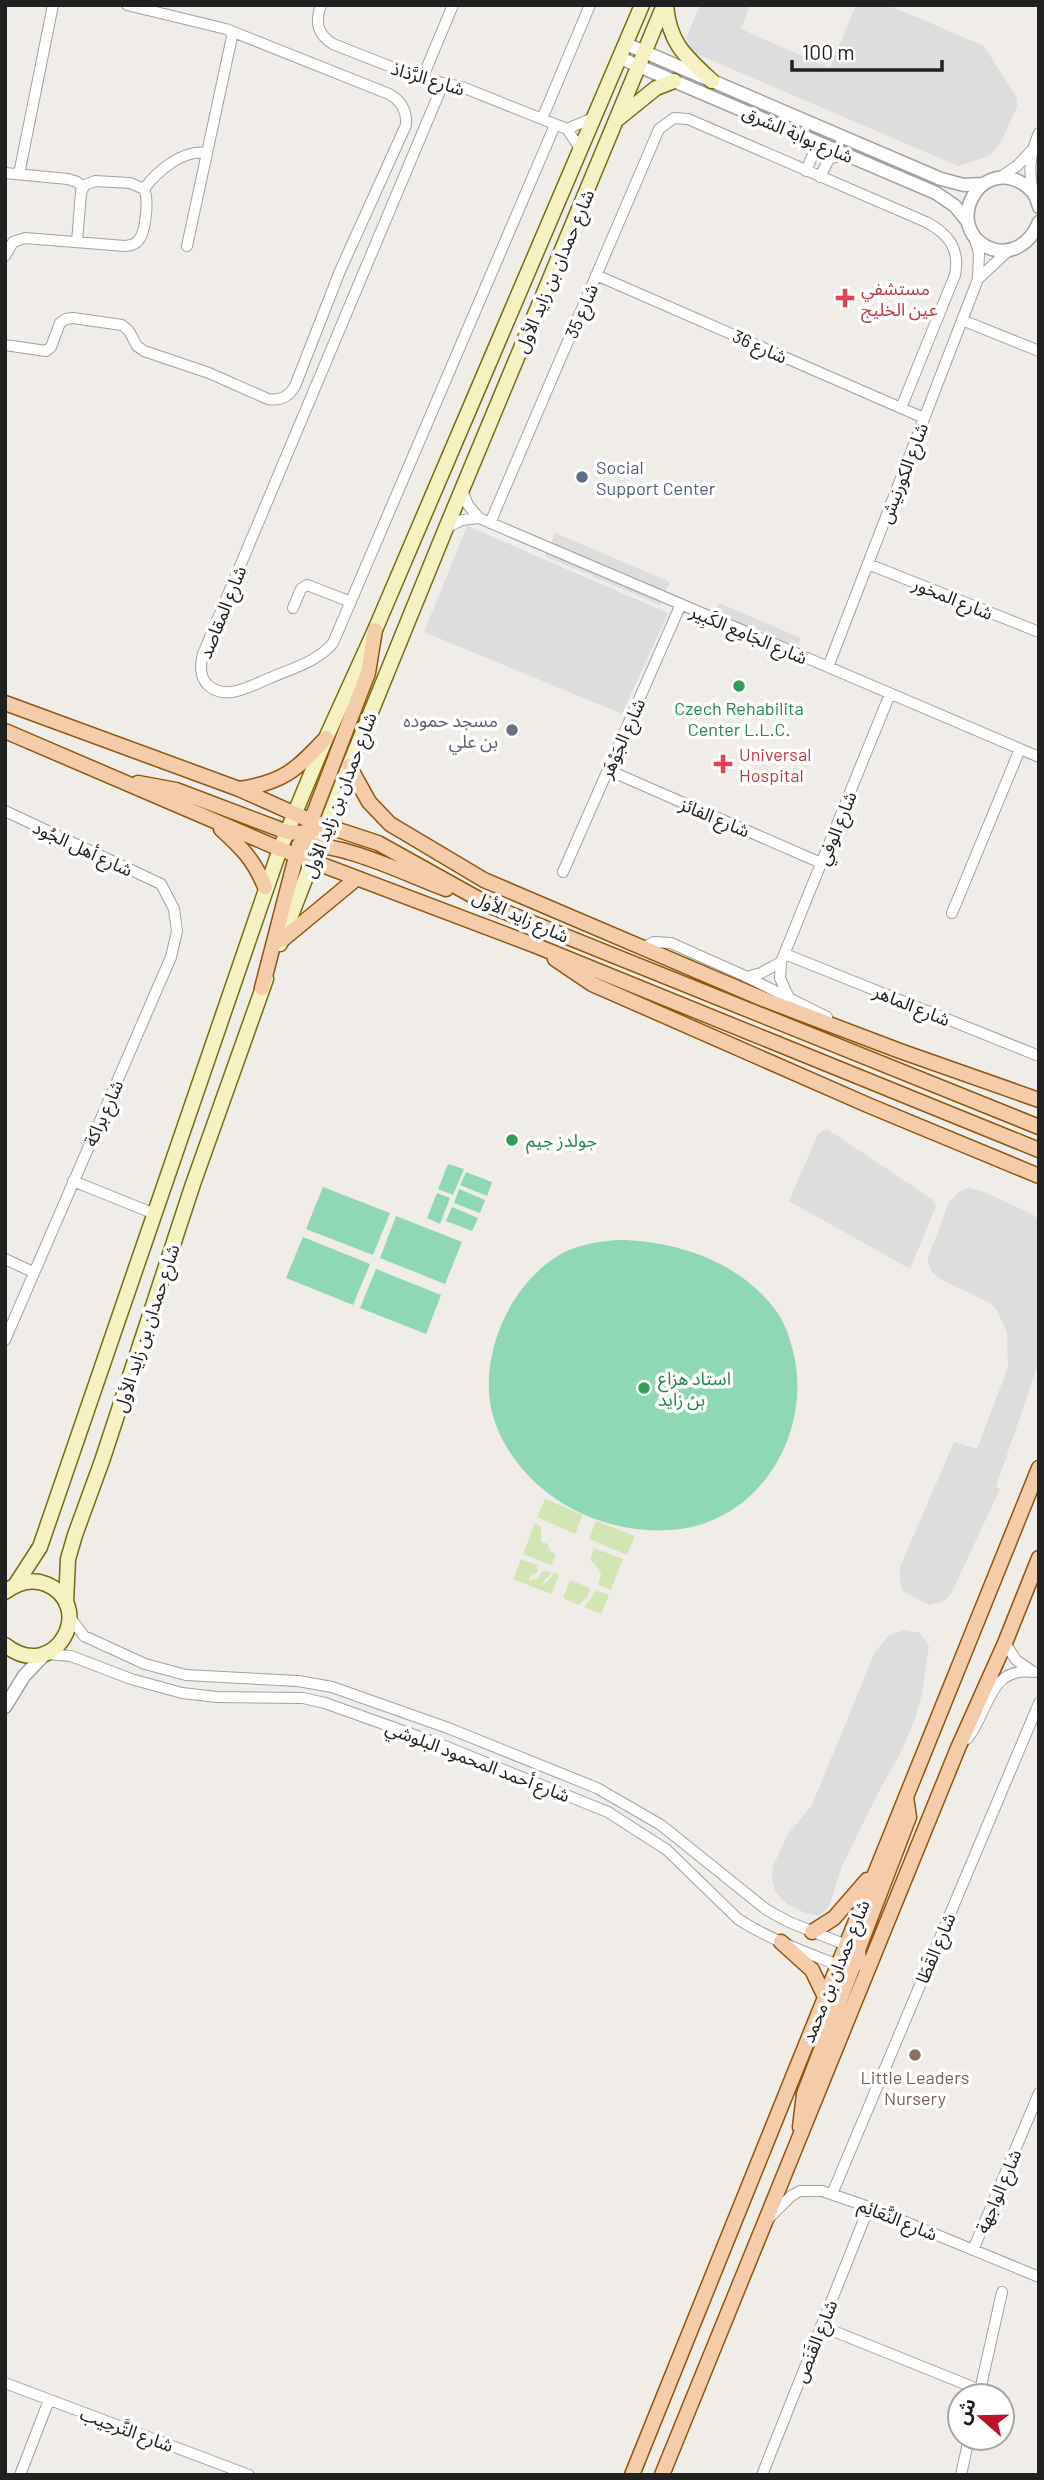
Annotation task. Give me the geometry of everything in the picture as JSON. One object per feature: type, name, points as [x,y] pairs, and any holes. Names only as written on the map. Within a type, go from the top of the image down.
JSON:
[{"type":"main road","name":"شارع حمدان بن زايد الأول","points":[[295,813],[642,5]]},
{"type":"main road","name":"شارع حمدان بن زايد الأول","points":[[326,825],[446,528],[665,5]]},
{"type":"main road","points":[[665,5],[668,24],[677,45],[712,81]]},
{"type":"main road","points":[[618,118],[656,88],[674,81]]},
{"type":"main road","points":[[262,988],[304,838],[368,673],[375,629]]},
{"type":"main road","name":"شارع زايد الأول","points":[[5,703],[239,789],[295,813],[312,861],[540,947],[1039,1150]]},
{"type":"main road","name":"شارع زايد الأول","points":[[5,730],[280,849],[326,825],[378,843],[493,907],[1039,1127]]},
{"type":"main road","points":[[239,789],[278,781],[307,759],[326,737]]},
{"type":"main road","points":[[349,766],[369,802],[390,824],[484,880]]},
{"type":"main road","points":[[118,780],[176,790],[493,907]]},
{"type":"main road","points":[[212,821],[246,852],[257,867],[265,887]]},
{"type":"main road","points":[[378,843],[484,880],[763,999],[1039,1101]]},
{"type":"main road","name":"شارع حمدان بن زايد الأول","points":[[10,1588],[40,1547],[280,849]]},
{"type":"main road","name":"شارع حمدان بن زايد الأول","points":[[68,1610],[68,1559],[75,1535],[262,988],[312,861]]},
{"type":"main road","points":[[282,940],[357,878]]},
{"type":"main road","points":[[540,947],[566,968],[593,984],[858,1101],[1039,1176]]},
{"type":"main road","name":"شارع حمدان بن محمد","points":[[632,2475],[838,1965],[852,1947],[877,1868],[1039,1468]]},
{"type":"main road","name":"شارع حمدان بن محمد","points":[[662,2475],[958,1748],[1039,1558]]},
{"type":"main road","points":[[5,1645],[15,1653],[29,1657],[54,1649],[66,1635],[68,1610],[59,1593],[39,1582],[10,1588]]},
{"type":"main road","points":[[800,2136],[804,2094],[852,1971],[852,1947],[909,1817],[906,1796]]},
{"type":"main road","points":[[812,1932],[843,1909],[877,1868]]},
{"type":"main road","points":[[781,1942],[812,1970],[825,1997]]},
{"type":"main road","points":[[852,1947],[866,1976]]},
{"type":"street","points":[[19,174],[53,5]]},
{"type":"street","points":[[5,345],[46,351],[51,346],[60,323],[69,318],[117,324],[129,331],[137,346],[144,351],[209,373],[268,398],[281,399],[293,390],[340,271],[406,125],[406,113],[394,97],[233,32],[127,5]]},
{"type":"street","name":"شارع الرَّذاذ","points":[[321,5],[317,20],[319,30],[324,38],[333,44],[422,79],[462,87],[566,129]]},
{"type":"street","points":[[422,79],[453,5]]},
{"type":"street","points":[[542,120],[590,5]]},
{"type":"street","points":[[187,246],[233,32]]},
{"type":"street","name":"شارع بوابة الشرق","points":[[626,44],[948,182],[982,184]]},
{"type":"street","name":"شارع بوابة الشرق","points":[[620,58],[942,197],[955,206],[968,222]]},
{"type":"street","name":"شارع المقاصد","points":[[443,84],[203,654],[201,671],[204,680],[218,691],[237,691],[312,660],[326,651],[332,643],[555,125]]},
{"type":"street","points":[[581,150],[566,129],[595,116]]},
{"type":"street","name":"شارع 35","points":[[490,523],[659,129],[674,118],[688,119],[806,171]]},
{"type":"street","points":[[1039,133],[1031,150],[1017,166],[999,178],[982,184],[968,205],[968,222],[979,242],[993,249],[1039,244]]},
{"type":"street","points":[[808,138],[814,152],[806,171],[937,228],[949,238],[956,250],[955,275],[901,408]]},
{"type":"street","points":[[1031,150],[1030,172],[1037,201]]},
{"type":"street","points":[[144,190],[156,174],[171,163],[194,153],[207,153]]},
{"type":"street","points":[[820,177],[829,159],[844,153]]},
{"type":"street","points":[[5,173],[68,179],[83,188]]},
{"type":"street","points":[[999,178],[1018,180],[1037,201]]},
{"type":"street","points":[[5,256],[10,246],[21,239],[125,246],[134,244],[143,230],[147,201],[144,190],[134,183],[95,181],[83,188],[77,242]]},
{"type":"street","points":[[1015,248],[1035,231],[1039,222]]},
{"type":"street","name":"شارع الكورنيش","points":[[828,667],[978,279],[979,261],[974,236]]},
{"type":"street","name":"شارع الكورنيش","points":[[978,279],[1015,248]]},
{"type":"street","name":"شارع 36","points":[[596,275],[924,418]]},
{"type":"street","points":[[962,320],[1039,351]]},
{"type":"street","points":[[462,490],[468,505],[479,518]]},
{"type":"street","points":[[446,528],[462,520],[479,518]]},
{"type":"street","name":"شارع الجَامِع الكَبِير","points":[[479,518],[1039,757]]},
{"type":"street","name":"شارع المخور","points":[[868,564],[1039,632]]},
{"type":"street","points":[[293,608],[302,589],[307,585],[351,603]]},
{"type":"street","name":"شارع الجَوْهَر","points":[[563,872],[681,604]]},
{"type":"street","name":"شارع الوفي","points":[[783,958],[890,694]]},
{"type":"street","points":[[952,913],[1020,749]]},
{"type":"street","name":"شارع الفائز","points":[[608,770],[821,863]]},
{"type":"street","name":"شارع أهل الجُود","points":[[5,811],[161,884]]},
{"type":"street","name":"شارع براكة","points":[[5,1340],[171,957],[177,931],[174,909],[161,884]]},
{"type":"street","points":[[643,948],[654,942],[671,943],[789,998],[855,1033]]},
{"type":"street","points":[[746,977],[761,973],[783,958]]},
{"type":"street","points":[[783,958],[780,978],[789,998]]},
{"type":"street","name":"شارع الماهر","points":[[783,958],[1039,1056]]},
{"type":"street","points":[[73,1181],[155,1214]]},
{"type":"street","points":[[5,1259],[33,1272]]},
{"type":"street","name":"شارع أحمد المحمود البلوشي","points":[[68,1610],[83,1636],[145,1664],[186,1675],[298,1681],[332,1688],[455,1731],[597,1788],[650,1816],[767,1910],[812,1932],[874,1956]]},
{"type":"street","points":[[1005,1643],[1016,1660],[1036,1673]]},
{"type":"street","points":[[5,1707],[24,1676],[45,1654]]},
{"type":"street","name":"شارع أحمد المحمود البلوشي","points":[[45,1654],[71,1656],[139,1682],[182,1693],[218,1698],[303,1698],[325,1703],[442,1745],[608,1812],[667,1850],[738,1919],[781,1942],[866,1976]]},
{"type":"street","points":[[958,1748],[976,1727],[997,1684],[1003,1678],[1017,1671],[1036,1673]]},
{"type":"street","name":"شارع القَطَا","points":[[832,2194],[1039,1703]]},
{"type":"street","name":"شارع الواجهة","points":[[973,2250],[1039,2093]]},
{"type":"street","name":"شارع النَّعَائِم","points":[[764,2223],[791,2196],[810,2189],[869,2207],[1039,2277]]},
{"type":"street","name":"شارع القَنَص","points":[[762,2475],[869,2207]]},
{"type":"street","points":[[982,2382],[1002,2292]]},
{"type":"street","points":[[821,2326],[954,2382]]},
{"type":"street","name":"شارع التَّرحِيب","points":[[5,2383],[250,2475]]},
{"type":"street","points":[[20,2475],[49,2400]]},
{"type":"street","points":[[961,2475],[967,2452]]},
{"type":"green space","points":[[448,1164],[464,1169],[453,1195],[438,1189]]},
{"type":"green space","points":[[466,1172],[492,1182],[487,1196],[460,1185]]},
{"type":"green space","points":[[323,1187],[390,1213],[373,1255],[306,1229]]},
{"type":"green space","points":[[459,1189],[485,1200],[480,1213],[454,1203]]},
{"type":"green space","points":[[437,1193],[450,1198],[440,1224],[427,1218]]},
{"type":"green space","points":[[452,1207],[478,1218],[472,1231],[446,1221]]},
{"type":"green space","points":[[396,1216],[462,1242],[445,1284],[380,1258]]},
{"type":"green space","points":[[303,1237],[370,1264],[353,1305],[286,1278]]},
{"type":"green space","name":"استاد هزاع بن زايد","points":[[617,1240],[663,1244],[707,1258],[728,1268],[764,1297],[779,1315],[789,1337],[795,1360],[797,1389],[794,1417],[786,1444],[773,1469],[755,1491],[734,1509],[709,1522],[681,1529],[653,1530],[624,1527],[597,1520],[547,1493],[526,1473],[509,1451],[496,1425],[490,1402],[492,1355],[509,1309],[522,1289],[538,1271],[563,1253],[585,1245]]},
{"type":"green space","points":[[376,1269],[441,1295],[426,1334],[360,1308]]},
{"type":"green space","points":[[545,1499],[583,1515],[575,1534],[537,1517]]},
{"type":"green space","points":[[596,1521],[635,1536],[627,1555],[589,1539]]},
{"type":"green space","points":[[535,1523],[541,1527],[541,1542],[548,1544],[549,1550],[556,1555],[551,1565],[523,1554]]},
{"type":"green space","points":[[594,1548],[623,1559],[611,1590],[598,1585],[601,1574],[590,1560]]},
{"type":"green space","points":[[521,1559],[537,1565],[538,1572],[530,1576],[529,1581],[538,1578],[542,1571],[550,1571],[551,1574],[542,1586],[552,1577],[553,1572],[559,1575],[551,1594],[513,1579]]},
{"type":"green space","points":[[570,1580],[590,1588],[588,1596],[579,1605],[563,1598]]},
{"type":"green space","points":[[595,1590],[609,1595],[601,1614],[584,1607]]},
{"type":"shaded area","points":[[700,5],[750,5],[741,29],[830,68],[856,5],[888,5],[984,46],[1017,98],[1017,107],[1000,144],[989,156],[958,166],[692,52],[686,38]]},
{"type":"shaded area","points":[[467,526],[668,613],[622,714],[424,632]]},
{"type":"shaded area","points":[[555,533],[670,582],[660,605],[545,556]]},
{"type":"shaded area","points":[[719,603],[801,638],[791,663],[709,628]]},
{"type":"shaded area","points":[[827,1129],[932,1199],[936,1206],[910,1269],[789,1201],[818,1134]]},
{"type":"shaded area","points":[[968,1188],[982,1191],[1032,1214],[1039,1220],[1039,1361],[996,1487],[1000,1489],[951,1594],[944,1601],[929,1605],[903,1591],[900,1567],[954,1442],[977,1449],[1008,1367],[1007,1332],[996,1309],[990,1303],[940,1279],[932,1272],[928,1263],[949,1202],[959,1192]]},
{"type":"shaded area","points":[[905,1630],[920,1633],[929,1646],[915,1719],[900,1754],[842,1866],[829,1907],[819,1916],[805,1913],[787,1904],[776,1893],[772,1880],[773,1866],[788,1834],[812,1805],[875,1652],[889,1635]]},
{"type":"place","name":"مستشفي عين الخليج","points":[[845,298]]},
{"type":"place","name":"Social Support Center","points":[[582,477]]},
{"type":"place","name":"Czech Rehabilita Center L.L.C.","points":[[739,686]]},
{"type":"place","name":"مسجد حموده بن علي","points":[[512,730]]},
{"type":"place","name":"Universal Hospital","points":[[723,764]]},
{"type":"place","name":"جولدز جيم","points":[[512,1140]]},
{"type":"place","name":"استاد هزاع بن زايد","points":[[644,1388]]},
{"type":"place","name":"Little Leaders Nursery","points":[[915,2055]]}]
